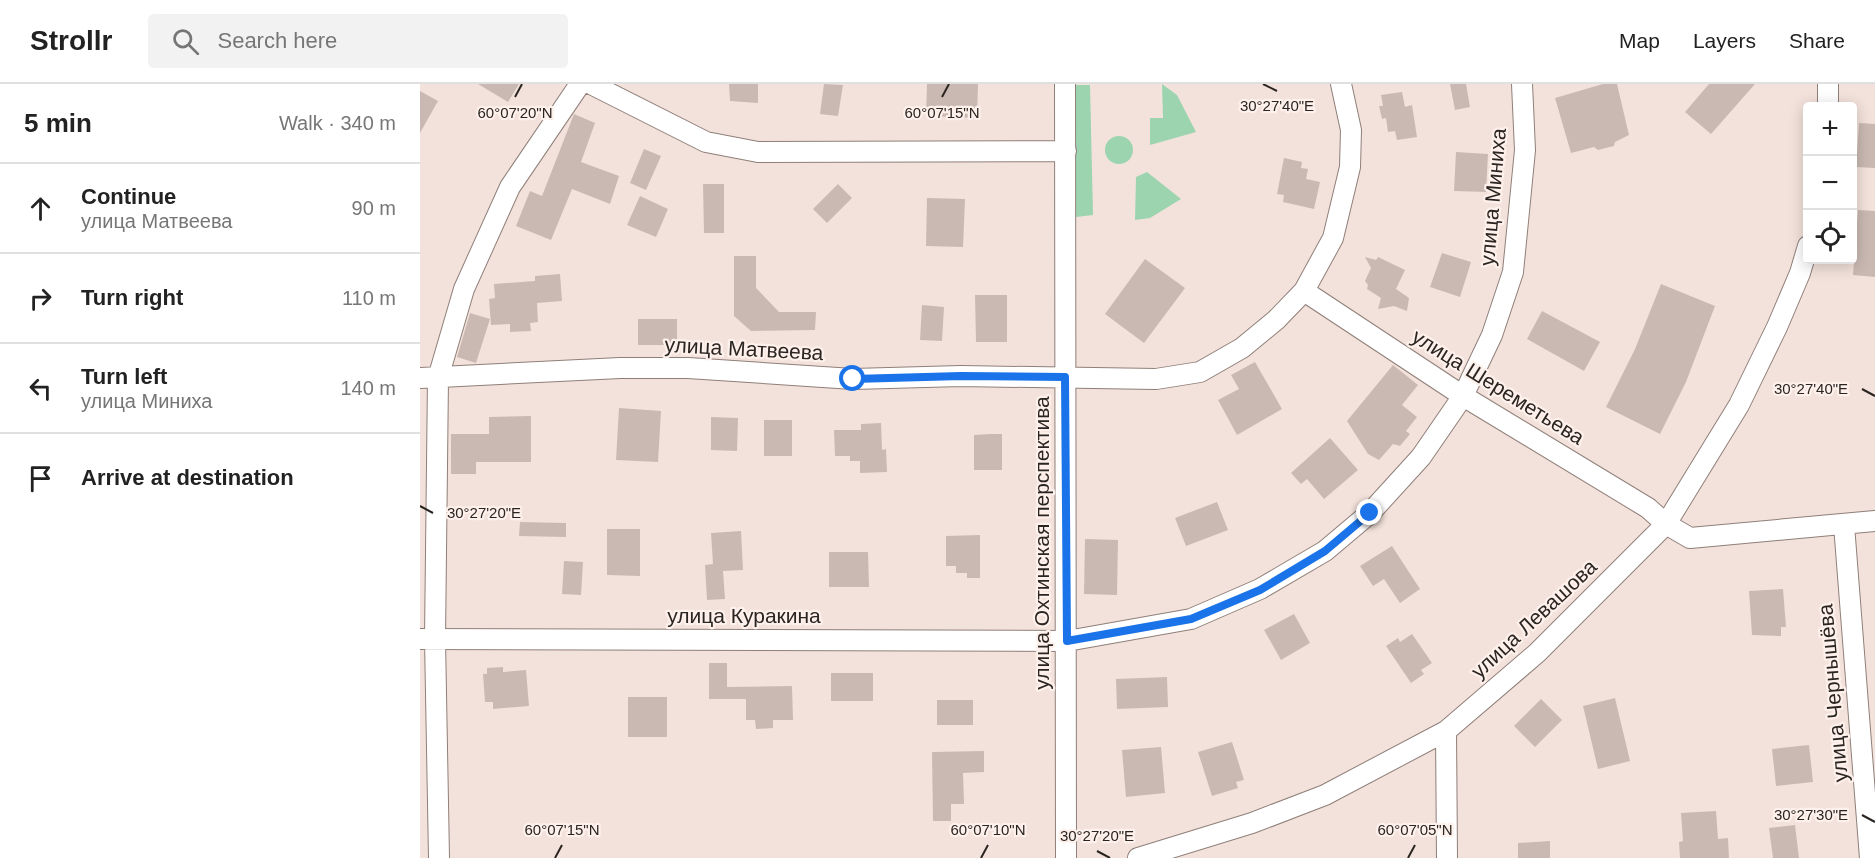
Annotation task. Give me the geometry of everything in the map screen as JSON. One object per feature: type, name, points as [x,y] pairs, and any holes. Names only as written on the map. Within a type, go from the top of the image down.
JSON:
[{"type":"street","points":[[439,858],[428,639],[429,378],[464,289],[510,187],[580,84]]},
{"type":"street","points":[[591,84],[706,142],[758,153],[1066,151]]},
{"type":"street","name":"улица Охтинская перспектива","points":[[1065,84],[1066,858]]},
{"type":"street","name":"улица Матвеева","points":[[429,378],[620,368],[688,368],[853,379],[961,376],[1156,380],[1200,372],[1242,348],[1276,320],[1304,291],[1333,238],[1350,168],[1351,130],[1341,84]]},
{"type":"street","name":"улица Миниха","points":[[1067,641],[1191,619],[1260,590],[1325,551],[1370,513],[1421,457],[1463,396],[1492,335],[1513,272],[1525,150],[1522,84]]},
{"type":"street","points":[[1828,84],[1828,102]]},
{"type":"street","name":"улица Левашова","points":[[1138,858],[1252,823],[1325,795],[1446,731],[1537,653],[1666,524],[1739,405],[1777,327],[1803,263]]},
{"type":"street","name":"улица Шереметьева","points":[[1304,291],[1463,396],[1648,508],[1666,524],[1690,538],[1875,522]]},
{"type":"street","name":"улица Чернышёва","points":[[1844,525],[1870,858]]},
{"type":"street","name":"улица Куракина","points":[[428,639],[1067,641]]},
{"type":"street","points":[[1446,731],[1447,858]]},
{"type":"green space","points":[[1162,84],[1177,95],[1196,132],[1150,145],[1150,118],[1163,118]]},
{"type":"green space","points":[[1075,85],[1090,85],[1093,215],[1076,217],[1069,212]]},
{"type":"green space","points":[[1119,136],[1129,140],[1133,150],[1129,160],[1119,164],[1109,160],[1105,150],[1109,140]]},
{"type":"green space","points":[[1147,172],[1181,199],[1150,218],[1135,220],[1136,177]]},
{"type":"building","points":[[478,84],[519,84],[508,102]]},
{"type":"building","points":[[729,84],[758,84],[758,103],[730,101]]},
{"type":"building","points":[[824,84],[843,85],[838,116],[820,114]]},
{"type":"building","points":[[927,84],[978,84],[977,118],[926,116]]},
{"type":"building","points":[[1450,84],[1466,84],[1470,107],[1455,110]]},
{"type":"building","points":[[1603,84],[1617,84],[1629,135],[1615,142],[1614,146],[1598,150],[1594,147],[1571,153],[1555,98]]},
{"type":"building","points":[[1709,84],[1755,84],[1711,134],[1685,112]]},
{"type":"building","points":[[420,91],[438,101],[420,133]]},
{"type":"building","points":[[1402,92],[1405,107],[1412,105],[1417,137],[1397,140],[1395,131],[1388,132],[1386,118],[1382,119],[1379,106],[1383,106],[1381,95]]},
{"type":"building","points":[[574,114],[595,123],[581,162],[619,176],[610,204],[572,189],[551,240],[516,226],[530,191],[542,196]]},
{"type":"building","points":[[1859,123],[1875,124],[1875,168],[1857,167]]},
{"type":"building","points":[[644,149],[661,156],[646,190],[630,183]]},
{"type":"building","points":[[1456,152],[1488,154],[1486,192],[1454,191]]},
{"type":"building","points":[[1284,158],[1302,162],[1301,168],[1308,169],[1306,179],[1320,182],[1314,209],[1283,202],[1284,195],[1277,194]]},
{"type":"building","points":[[703,184],[724,184],[724,233],[704,233]]},
{"type":"building","points":[[838,184],[852,198],[827,223],[813,209]]},
{"type":"building","points":[[640,196],[668,209],[656,237],[627,225]]},
{"type":"building","points":[[927,198],[965,199],[963,247],[926,246]]},
{"type":"building","points":[[1858,210],[1875,211],[1875,277],[1853,275],[1854,264],[1857,264]]},
{"type":"building","points":[[1442,253],[1471,262],[1460,297],[1430,287]]},
{"type":"building","points":[[734,256],[756,256],[756,288],[779,312],[816,312],[815,330],[751,331],[734,316]]},
{"type":"building","points":[[1365,257],[1376,260],[1378,257],[1405,270],[1396,289],[1409,298],[1407,311],[1394,306],[1378,309],[1381,298],[1367,289],[1368,285],[1365,281],[1371,268]]},
{"type":"building","points":[[1145,259],[1185,288],[1144,343],[1105,314]]},
{"type":"building","points":[[560,274],[562,301],[537,303],[538,322],[530,323],[531,331],[510,332],[510,324],[491,325],[489,299],[495,298],[494,284],[535,281],[535,276]]},
{"type":"building","points":[[1661,284],[1715,306],[1686,382],[1660,434],[1606,407],[1635,349]]},
{"type":"building","points":[[975,295],[1007,295],[1007,342],[976,342]]},
{"type":"building","points":[[922,305],[944,307],[942,341],[920,340]]},
{"type":"building","points":[[1542,311],[1600,342],[1584,371],[1527,339]]},
{"type":"building","points":[[470,313],[490,319],[476,363],[457,357]]},
{"type":"building","points":[[638,319],[677,319],[677,345],[638,345]]},
{"type":"building","points":[[1255,362],[1282,409],[1237,435],[1218,400],[1239,389],[1231,375]]},
{"type":"building","points":[[1393,365],[1418,385],[1402,405],[1417,417],[1406,431],[1410,434],[1400,446],[1393,444],[1379,460],[1368,454],[1347,421]]},
{"type":"building","points":[[619,408],[661,411],[658,462],[616,460]]},
{"type":"building","points":[[531,416],[531,462],[476,462],[476,474],[451,474],[451,434],[489,434],[489,417]]},
{"type":"building","points":[[711,417],[738,418],[737,451],[711,450]]},
{"type":"building","points":[[764,420],[792,420],[792,456],[764,456]]},
{"type":"building","points":[[881,423],[882,450],[886,449],[887,472],[860,473],[860,461],[850,461],[850,456],[835,456],[834,430],[861,430],[861,424]]},
{"type":"building","points":[[1002,434],[1002,470],[974,470],[974,435]]},
{"type":"building","points":[[1330,438],[1358,470],[1324,499],[1307,479],[1301,484],[1291,473]]},
{"type":"building","points":[[1217,502],[1228,530],[1186,546],[1175,518]]},
{"type":"building","points":[[520,522],[566,523],[566,537],[519,536]]},
{"type":"building","points":[[607,529],[640,529],[640,576],[607,575]]},
{"type":"building","points":[[741,531],[743,570],[723,571],[725,599],[707,600],[705,565],[713,564],[711,533]]},
{"type":"building","points":[[980,535],[980,578],[967,578],[967,573],[956,573],[956,566],[946,566],[946,536]]},
{"type":"building","points":[[1085,539],[1118,540],[1117,595],[1084,594]]},
{"type":"building","points":[[1392,546],[1420,589],[1400,603],[1384,579],[1373,586],[1360,566]]},
{"type":"building","points":[[829,552],[868,552],[869,587],[829,587]]},
{"type":"building","points":[[564,561],[583,562],[581,595],[562,594]]},
{"type":"building","points":[[1783,589],[1786,627],[1781,627],[1781,636],[1752,635],[1749,591]]},
{"type":"building","points":[[1294,614],[1310,643],[1281,660],[1264,630]]},
{"type":"building","points":[[1412,634],[1432,663],[1421,670],[1424,674],[1411,683],[1386,646],[1398,638],[1400,642]]},
{"type":"building","points":[[709,663],[727,663],[727,687],[792,686],[793,720],[773,720],[773,728],[756,729],[755,720],[746,720],[746,699],[709,699]]},
{"type":"building","points":[[503,667],[503,672],[526,670],[529,706],[493,709],[493,702],[485,702],[483,674],[487,674],[487,668]]},
{"type":"building","points":[[831,673],[873,673],[873,701],[831,701]]},
{"type":"building","points":[[1167,677],[1168,707],[1117,709],[1116,679]]},
{"type":"building","points":[[628,697],[667,697],[667,737],[628,737]]},
{"type":"building","points":[[1615,698],[1630,761],[1598,769],[1583,706]]},
{"type":"building","points":[[1541,699],[1562,720],[1535,747],[1514,726]]},
{"type":"building","points":[[937,700],[973,700],[973,725],[937,725]]},
{"type":"building","points":[[1232,742],[1244,780],[1236,782],[1238,788],[1212,796],[1198,752]]},
{"type":"building","points":[[1809,745],[1813,782],[1776,786],[1772,749]]},
{"type":"building","points":[[1161,747],[1165,793],[1126,797],[1122,750]]},
{"type":"building","points":[[984,751],[984,772],[963,773],[964,804],[951,804],[951,821],[933,821],[932,752]]},
{"type":"building","points":[[1716,811],[1718,839],[1728,838],[1729,858],[1680,858],[1679,842],[1683,841],[1681,813]]},
{"type":"building","points":[[1795,825],[1799,858],[1773,858],[1769,828]]},
{"type":"building","points":[[1550,841],[1550,858],[1518,858],[1518,843]]},
{"type":"route","points":[[853,379],[961,376],[1065,377],[1067,641],[1191,619],[1260,590],[1325,551],[1370,513]]}]
